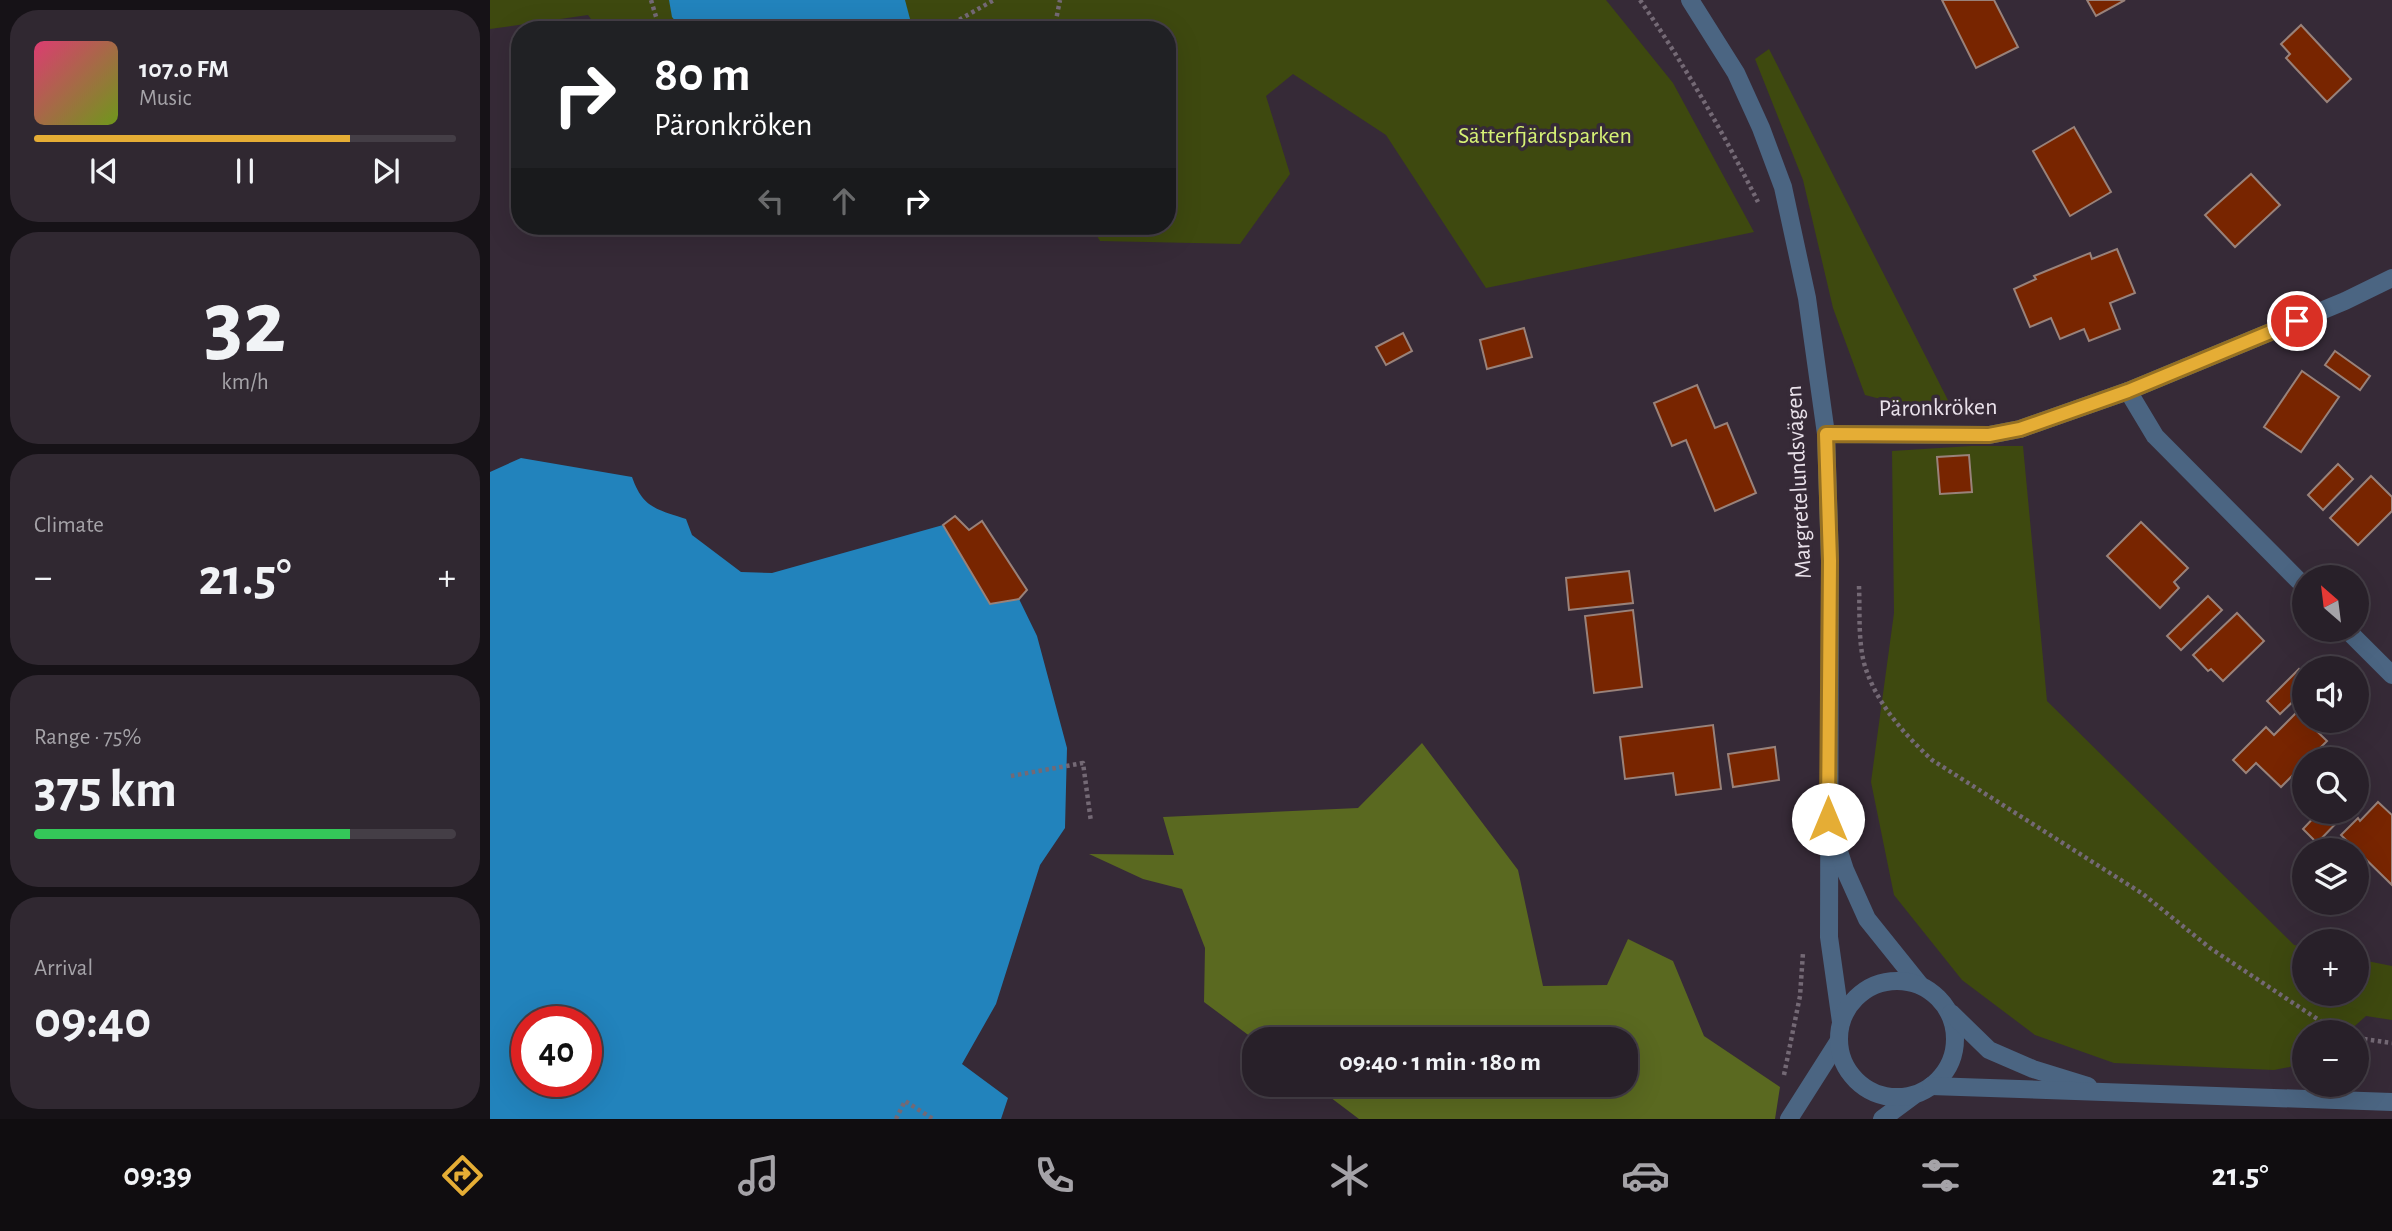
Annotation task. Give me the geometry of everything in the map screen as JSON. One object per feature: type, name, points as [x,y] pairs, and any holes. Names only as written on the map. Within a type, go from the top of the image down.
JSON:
[{"type":"street","name":"Margretelundsvägen","points":[[1690,0],[1736,73],[1783,187],[1807,298],[1826,434],[1830,561],[1829,937],[1841,1022]]},
{"type":"street","name":"Päronkröken","points":[[1826,434],[1989,435],[2020,429],[2128,391],[2392,278]]},
{"type":"street","points":[[2128,391],[2155,436],[2292,574]]},
{"type":"street","points":[[2359,642],[2392,675]]},
{"type":"street","name":"Margretelundsvägen","points":[[1828,819],[1845,870],[1867,919],[1920,985]]},
{"type":"street","points":[[1913,1096],[1881,1096],[1863,1087],[1849,1072],[1840,1054],[1838,1042],[1841,1022],[1850,1003],[1859,994],[1877,984],[1900,981],[1920,985],[1935,994],[1989,1050],[2033,1069],[2111,1093]]},
{"type":"street","points":[[1882,1119],[1931,1086],[1945,1072],[1955,1049],[1955,1029],[1948,1010]]},
{"type":"street","points":[[1789,1119],[1838,1042]]},
{"type":"street","points":[[1931,1086],[2392,1102]]},
{"type":"path","points":[[650,0],[657,21]]},
{"type":"path","points":[[957,21],[994,0]]},
{"type":"path","points":[[1056,21],[1060,0]]},
{"type":"path","points":[[1640,0],[1664,34],[1759,204]]},
{"type":"path","points":[[1858,583],[1864,661],[1873,688],[1908,738],[1932,760],[2143,894],[2210,947],[2319,1020]]},
{"type":"path","points":[[1011,776],[1083,763],[1091,822]]},
{"type":"path","points":[[2369,1040],[2392,1043]]},
{"type":"path","points":[[896,1119],[905,1101],[933,1119]]},
{"type":"green space","name":"Sätterfjärdsparken","points":[[490,0],[1606,0],[1673,83],[1754,232],[1486,288],[1386,135],[1293,74],[1266,96],[1290,174],[1240,244],[1100,241],[1096,235],[1176,235],[1176,21],[592,21],[588,15],[546,21],[511,21],[511,26],[490,29]]},
{"type":"green space","points":[[1769,49],[1953,410],[1927,411],[1865,395],[1833,308],[1803,180],[1755,59]]},
{"type":"green space","points":[[2023,446],[2047,701],[2292,943],[2292,1006],[2369,1006],[2369,961],[2392,966],[2392,1020],[2366,1016],[2362,1020],[2292,1020],[2292,1067],[2274,1070],[2114,1063],[2035,1035],[1962,980],[1894,895],[1871,782],[1894,613],[1892,451]]},
{"type":"green space","points":[[1422,743],[1518,870],[1543,986],[1607,985],[1628,939],[1673,961],[1704,1036],[1780,1087],[1775,1119],[1359,1119],[1330,1097],[1638,1097],[1638,1027],[1242,1027],[1242,1030],[1204,1002],[1205,948],[1182,889],[1143,879],[1089,854],[1174,855],[1163,817],[1358,808]]},
{"type":"water","points":[[669,0],[905,0],[910,19],[675,21]]},
{"type":"water","points":[[521,458],[632,477],[646,501],[686,519],[692,535],[741,572],[772,573],[943,525],[990,604],[1019,599],[1037,636],[1067,748],[1065,828],[1040,865],[996,1004],[962,1064],[1008,1098],[1001,1119],[490,1119],[490,472]]},
{"type":"building","points":[[1942,0],[1994,0],[2018,47],[1976,68]]},
{"type":"building","points":[[2087,0],[2125,0],[2096,16]]},
{"type":"building","points":[[2301,25],[2351,79],[2327,102],[2286,58],[2290,54],[2281,44]]},
{"type":"building","points":[[2074,127],[2111,192],[2070,216],[2033,151]]},
{"type":"building","points":[[2251,174],[2280,205],[2235,247],[2205,215]]},
{"type":"building","points":[[2117,249],[2135,293],[2110,303],[2120,329],[2089,341],[2084,329],[2060,339],[2051,318],[2030,327],[2014,289],[2036,279],[2034,276],[2090,253],[2092,259]]},
{"type":"building","points":[[1524,328],[1532,357],[1487,369],[1480,340]]},
{"type":"building","points":[[1403,333],[1412,351],[1386,365],[1376,347]]},
{"type":"building","points":[[2335,351],[2370,376],[2360,390],[2325,365]]},
{"type":"building","points":[[2302,371],[2339,397],[2301,452],[2264,427]]},
{"type":"building","points":[[1697,385],[1715,428],[1727,423],[1756,493],[1715,511],[1686,440],[1672,446],[1654,403]]},
{"type":"building","points":[[1969,455],[1972,492],[1940,494],[1937,457]]},
{"type":"building","points":[[2338,464],[2353,479],[2323,510],[2308,495]]},
{"type":"building","points":[[2371,476],[2392,497],[2392,511],[2358,545],[2330,518]]},
{"type":"building","points":[[955,516],[969,530],[982,521],[1027,590],[1019,599],[990,604],[943,525]]},
{"type":"building","points":[[2141,522],[2188,568],[2174,582],[2179,588],[2160,608],[2107,556]]},
{"type":"building","points":[[1629,571],[1633,603],[1569,610],[1566,578]]},
{"type":"building","points":[[2208,596],[2222,610],[2181,650],[2167,636]]},
{"type":"building","points":[[1633,610],[1642,687],[1594,693],[1585,616]]},
{"type":"building","points":[[2237,613],[2264,641],[2223,681],[2211,669],[2208,671],[2193,655]]},
{"type":"building","points":[[2292,676],[2292,702],[2280,714],[2267,701]]},
{"type":"building","points":[[2292,717],[2292,733],[2319,733],[2327,741],[2321,747],[2292,747],[2292,776],[2281,787],[2256,763],[2246,773],[2233,760],[2266,727],[2274,735]]},
{"type":"building","points":[[1713,725],[1721,789],[1676,795],[1673,773],[1625,779],[1620,737]]},
{"type":"building","points":[[1775,747],[1779,780],[1733,787],[1728,754]]},
{"type":"building","points":[[2378,802],[2392,815],[2392,885],[2369,862],[2369,838],[2344,838],[2341,835],[2352,824],[2369,824],[2369,812]]},
{"type":"building","points":[[2308,824],[2335,824],[2322,838],[2312,838],[2303,829]]},
{"type":"route","points":[[1828,819],[1830,561],[1826,434],[1989,435],[2020,429],[2128,391],[2297,321]]}]
